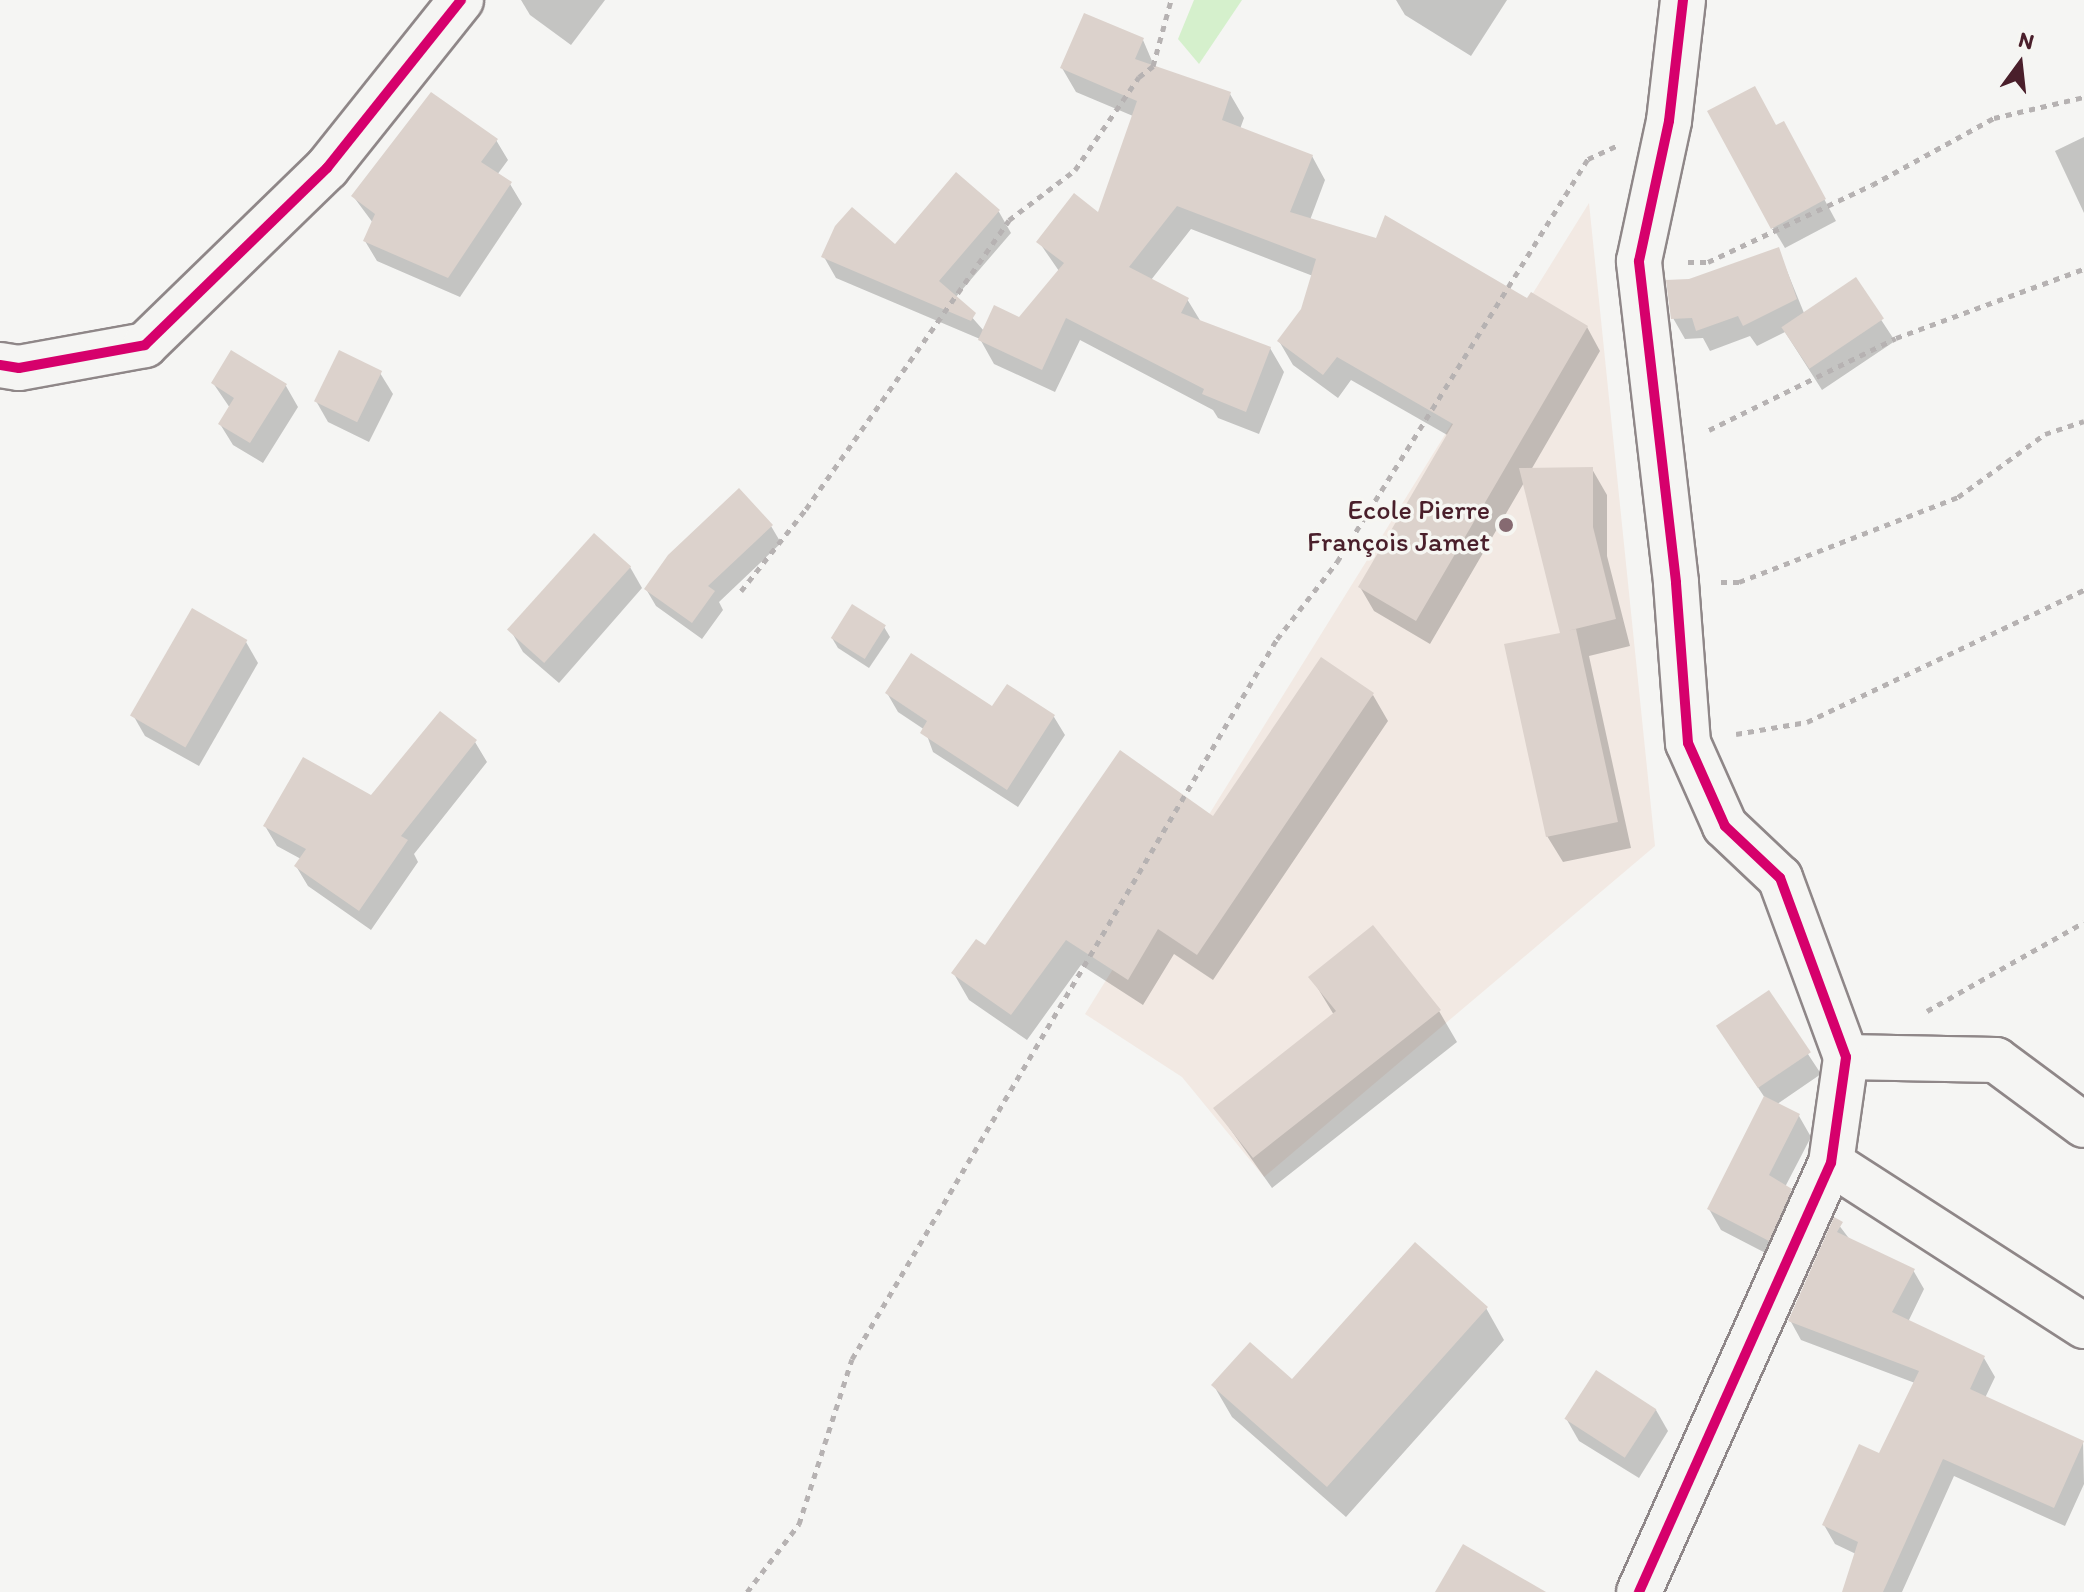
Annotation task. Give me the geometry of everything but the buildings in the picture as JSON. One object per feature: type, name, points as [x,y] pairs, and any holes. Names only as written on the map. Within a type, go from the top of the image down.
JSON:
[{"type":"street","points":[[0,365],[19,368],[145,345],[327,168],[461,0]]},
{"type":"street","points":[[1639,1592],[1831,1163],[1846,1057],[1780,878],[1725,826],[1688,743],[1676,582],[1639,261],[1669,121],[1683,0]]},
{"type":"street","points":[[1846,1057],[1996,1060],[2084,1125]]},
{"type":"street","points":[[1831,1163],[2084,1326]]},
{"type":"path","points":[[741,591],[806,509],[1009,220],[1075,170],[1139,77],[1153,66],[1171,0]]},
{"type":"path","points":[[1639,261],[1708,262],[1872,185],[1994,118],[2084,97]]},
{"type":"path","points":[[747,1592],[799,1524],[852,1359],[1277,639],[1337,562],[1588,159],[1669,121]]},
{"type":"path","points":[[1710,440],[1708,426],[1896,338],[2084,269]]},
{"type":"path","points":[[1676,582],[1739,582],[1958,497],[2045,434],[2084,421]]},
{"type":"path","points":[[1688,743],[1807,722],[2084,590]]},
{"type":"path","points":[[1912,1019],[2084,922]]},
{"type":"shaded area","name":"Ecole Pierre François Jamet","points":[[1589,203],[1655,846],[1264,1177],[1182,1077],[1085,1014]]},
{"type":"green space","points":[[1194,0],[1242,0],[1199,64],[1178,39]]},
{"type":"cycle path","points":[[0,365],[19,368],[145,345],[327,168],[461,0]]},
{"type":"cycle path","points":[[1639,1592],[1831,1163],[1846,1057],[1780,878],[1725,826],[1688,743],[1676,582],[1639,261],[1669,121],[1683,0]]},
{"type":"place","name":"Ecole Pierre François Jamet","points":[[1506,525]]}]
